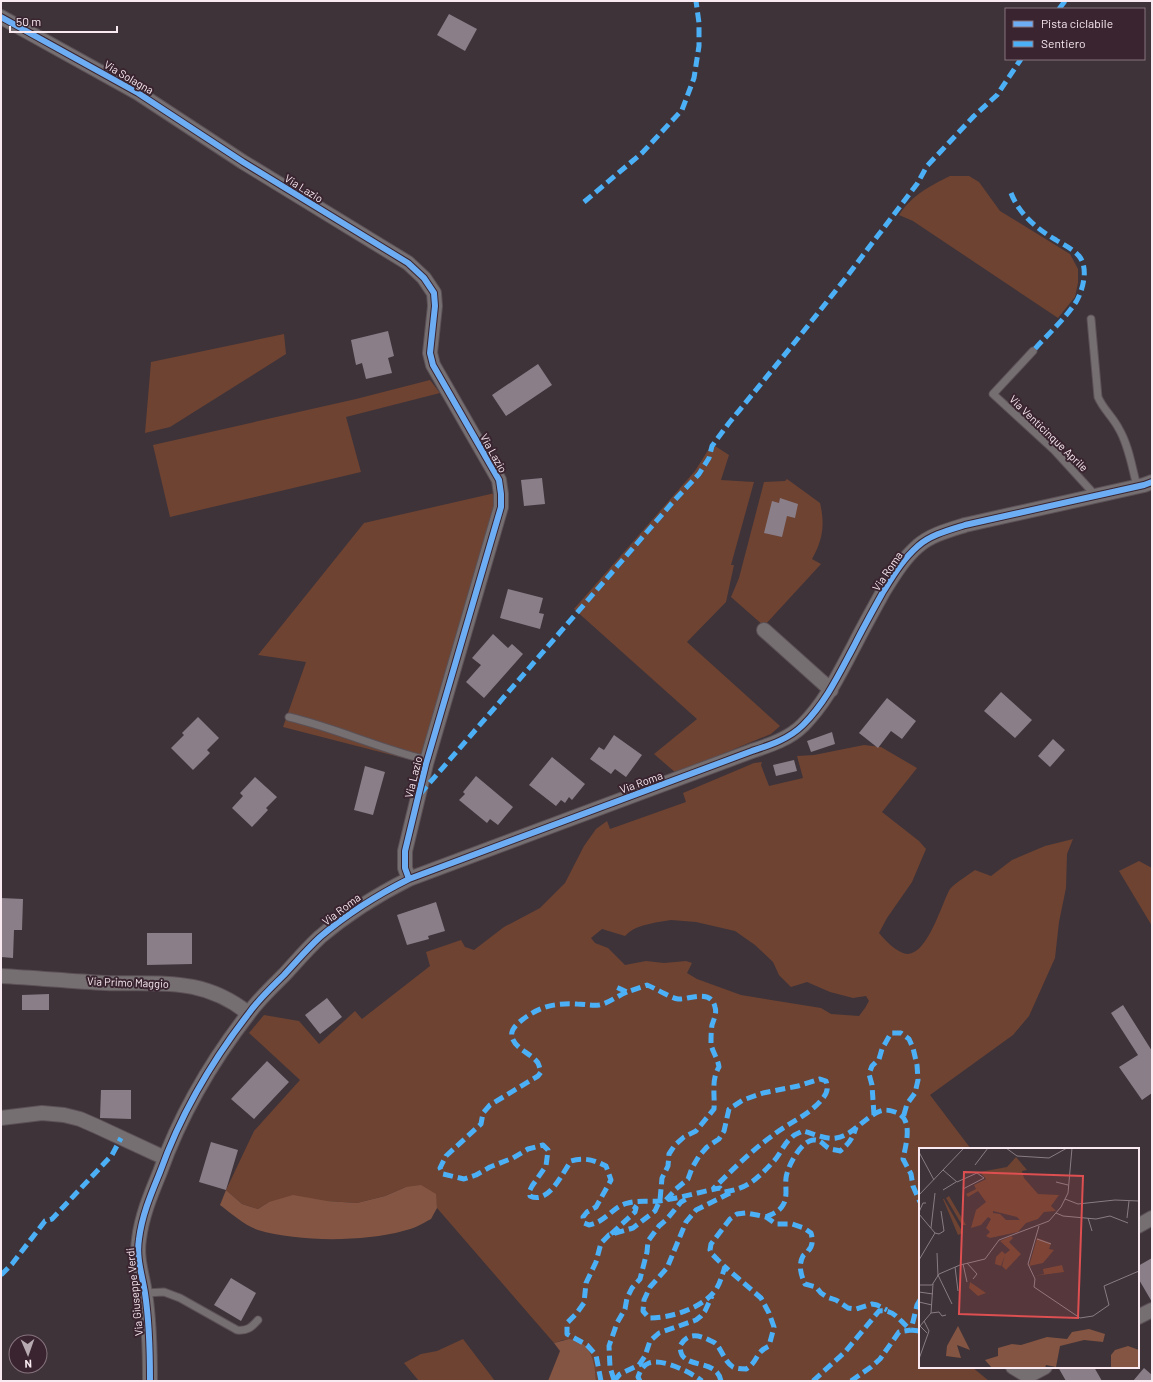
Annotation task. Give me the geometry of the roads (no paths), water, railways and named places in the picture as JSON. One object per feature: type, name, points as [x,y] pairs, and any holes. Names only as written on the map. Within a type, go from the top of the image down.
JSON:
[{"type":"street","name":"Via Solagna","points":[[1,17],[138,93],[242,162]]},
{"type":"street","name":"Via Lazio","points":[[242,162],[408,263],[424,278],[434,293],[435,306],[430,353],[433,365],[499,480],[501,507],[427,760],[405,851],[405,868],[409,879]]},
{"type":"street","name":"Via Roma","points":[[165,1158],[191,1099],[248,1013],[319,939],[357,909],[384,891],[409,879],[779,741],[791,734],[802,726],[819,707],[831,690],[869,618],[902,562],[918,546],[935,536],[948,530],[1152,482]]},
{"type":"street","points":[[764,630],[831,690]]},
{"type":"street","name":"Via Primo Maggio","points":[[1,976],[105,983],[158,982],[183,984],[209,991],[231,1001],[248,1013]]},
{"type":"street","points":[[1,1118],[42,1113],[64,1115],[90,1124],[165,1158]]},
{"type":"street","name":"Via Giuseppe Verdi","points":[[150,1381],[145,1293],[138,1256],[139,1239],[144,1212],[165,1158]]},
{"type":"street","points":[[1139,1225],[1152,1218]]},
{"type":"street","points":[[1139,1316],[1152,1310]]},
{"type":"street","points":[[1015,1368],[1028,1376],[1043,1368]]},
{"type":"lane","points":[[1091,318],[1098,397],[1101,406],[1119,429],[1126,446],[1137,486]]},
{"type":"lane","name":"Via Venticinque Aprile","points":[[1033,351],[993,394],[1054,450],[1096,496]]},
{"type":"lane","points":[[289,717],[320,725],[396,752],[427,760]]},
{"type":"lane","points":[[145,1293],[164,1292],[180,1298],[236,1330],[245,1331],[253,1326],[258,1320]]}]
